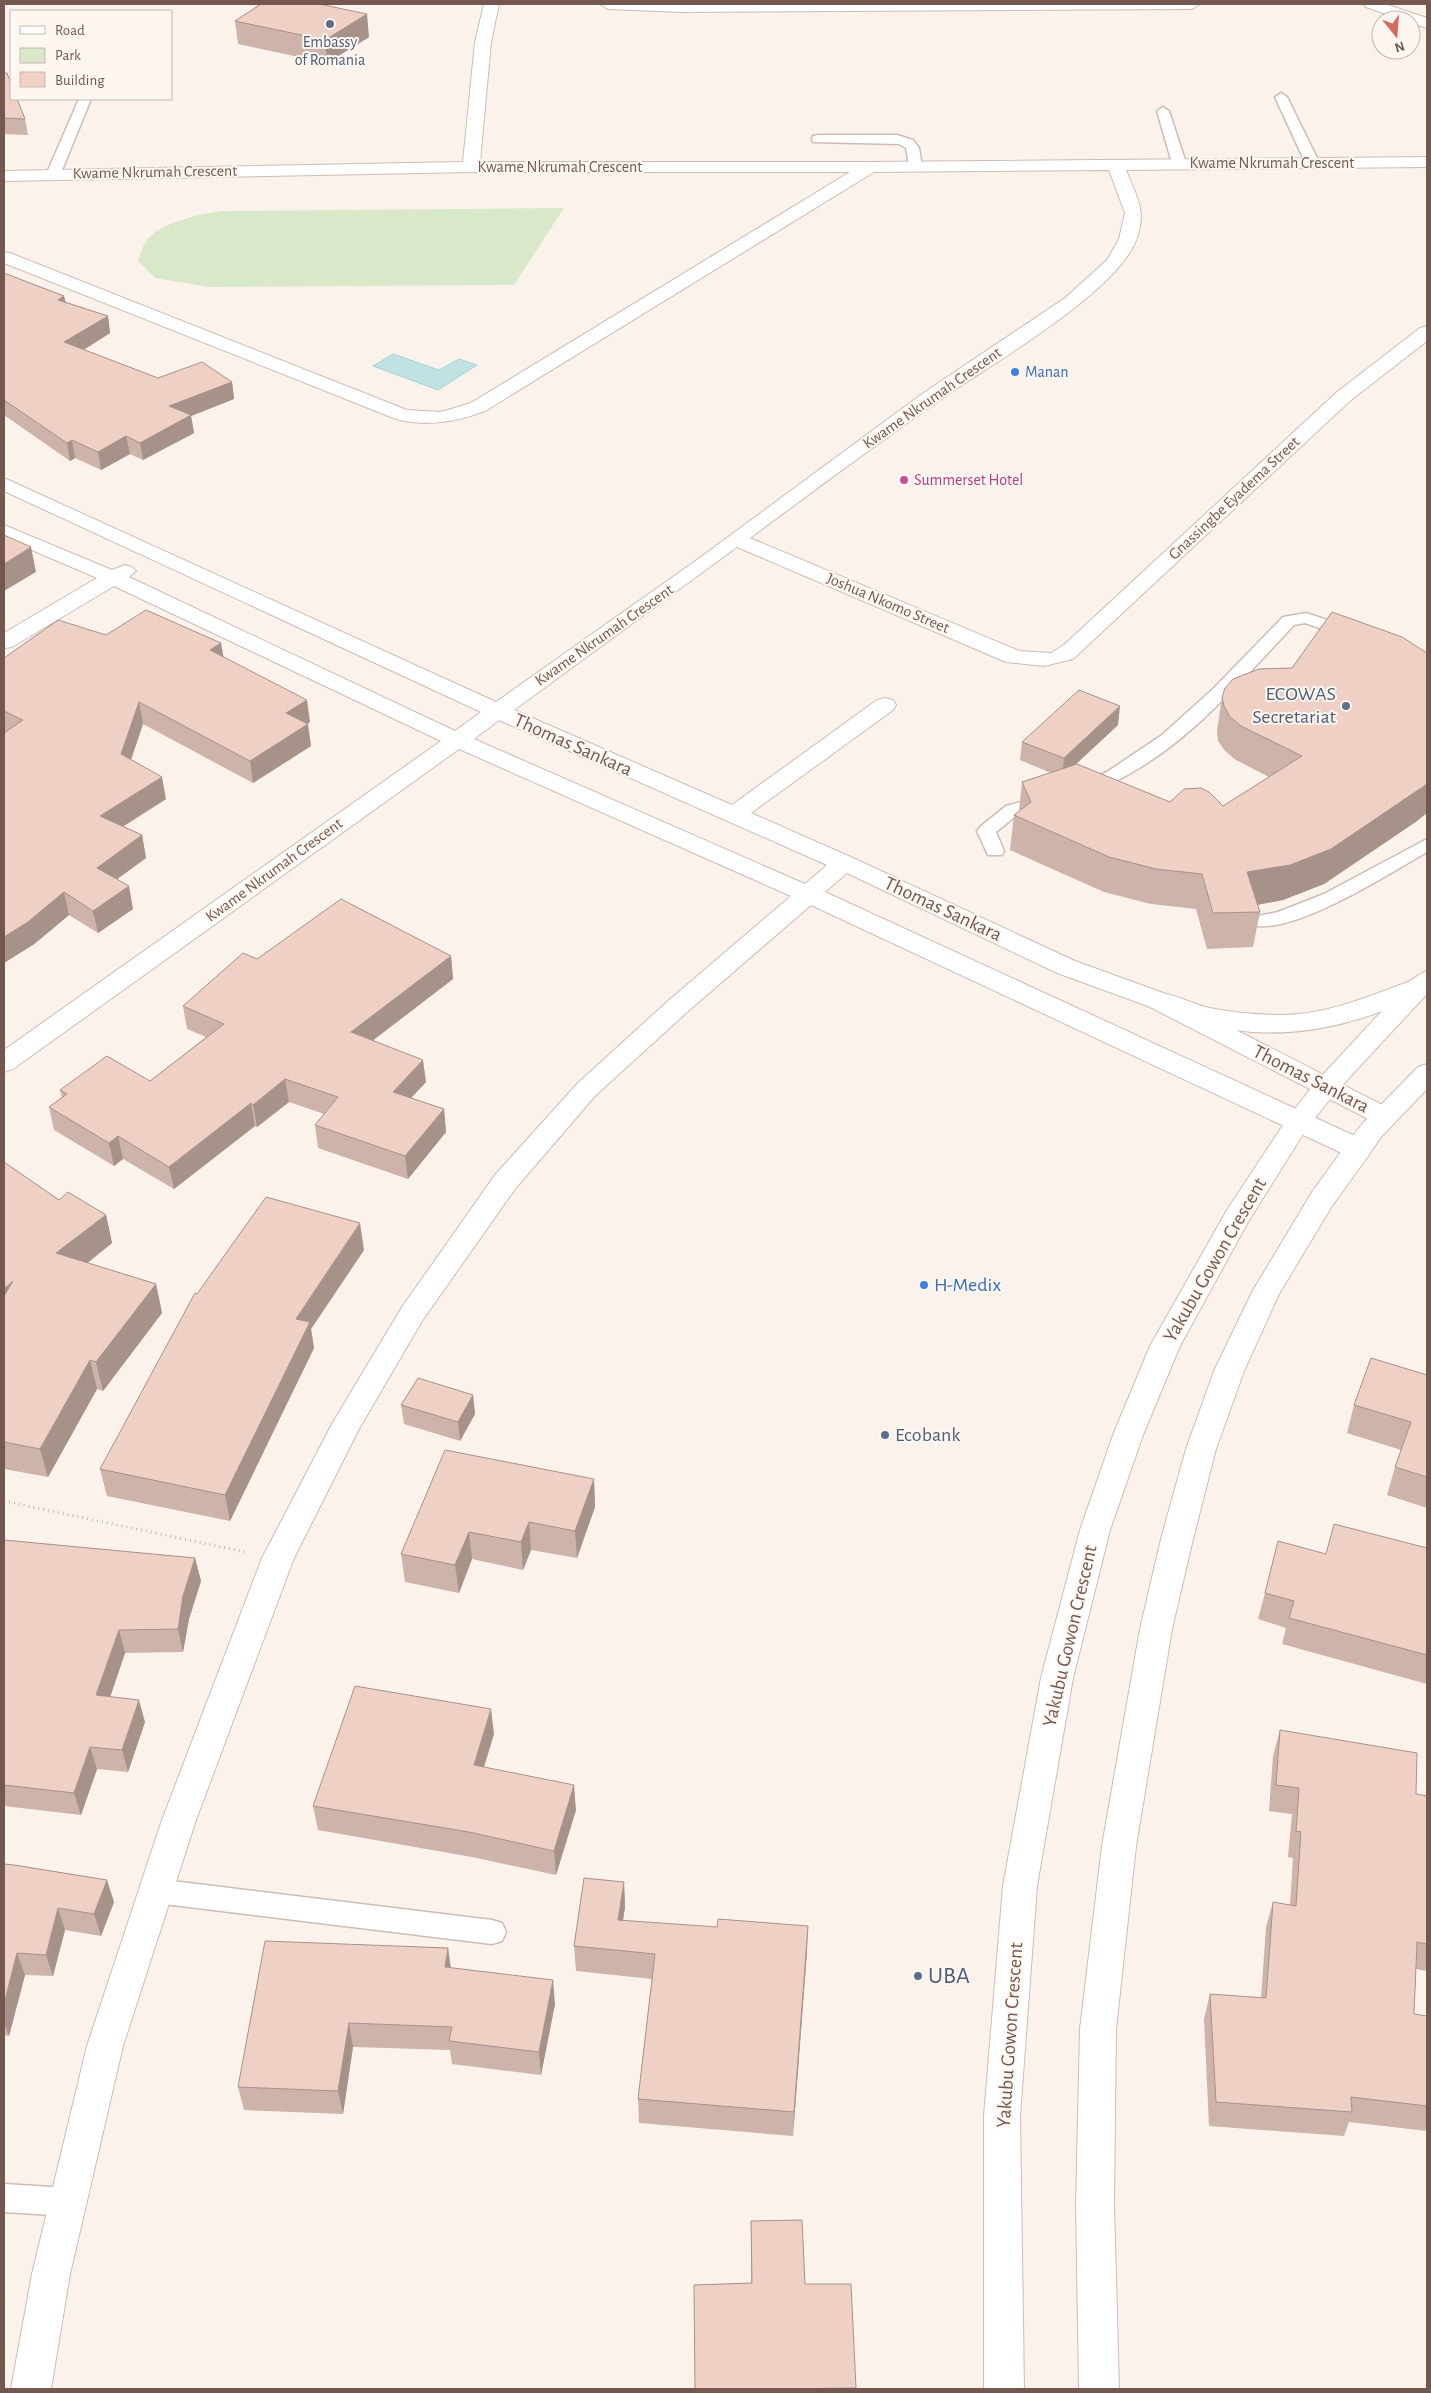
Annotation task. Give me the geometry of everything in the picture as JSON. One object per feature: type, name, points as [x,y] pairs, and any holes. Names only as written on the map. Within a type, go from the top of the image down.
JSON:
[{"type":"street","points":[[471,167],[483,42],[491,4]]},
{"type":"street","points":[[608,4],[682,6],[1192,4]]},
{"type":"street","points":[[1371,4],[1427,23]]},
{"type":"street","name":"Kwame Nkrumah Crescent","points":[[4,176],[471,167],[915,167],[1427,162]]},
{"type":"street","name":"Kwame Nkrumah Crescent","points":[[4,1063],[708,561],[735,539],[929,398],[1071,302],[1114,263],[1128,239],[1134,213],[1116,165]]},
{"type":"street","points":[[4,257],[403,415],[429,420],[453,416],[478,407],[870,167]]},
{"type":"street","name":"Gnassingbe Eyadema Street","points":[[1042,661],[1057,659],[1072,650],[1344,396],[1427,332]]},
{"type":"street","name":"Thomas Sankara","points":[[4,484],[497,711],[844,863],[1066,967],[1157,1000],[1385,1117]]},
{"type":"street","points":[[4,531],[114,578],[457,740],[808,894],[1358,1149]]},
{"type":"street","name":"Joshua Nkomo Street","points":[[735,539],[1014,657],[1042,661]]},
{"type":"street","points":[[4,642],[153,553]]},
{"type":"street","points":[[733,815],[885,705]]},
{"type":"street","points":[[31,2389],[51,2274],[106,2046],[179,1820],[278,1558],[346,1424],[407,1322],[505,1182],[586,1090],[677,1007],[844,863]]},
{"type":"street","points":[[1157,1000],[1210,1016],[1263,1024],[1327,1019],[1383,1004],[1425,981]]},
{"type":"street","name":"Yakubu Gowon Crescent","points":[[1004,2389],[1002,2116],[1020,1886],[1057,1678],[1096,1530],[1128,1435],[1165,1346],[1237,1217],[1298,1122],[1326,1087],[1425,981]]},
{"type":"street","points":[[1099,2389],[1095,2204],[1098,2029],[1118,1846],[1156,1629],[1201,1449],[1229,1371],[1266,1292],[1322,1199],[1358,1149],[1385,1117],[1427,1073]]},
{"type":"lane","points":[[1281,97],[1312,162]]},
{"type":"lane","points":[[53,175],[85,100]]},
{"type":"lane","points":[[1163,111],[1179,163]]},
{"type":"lane","points":[[818,138],[897,139],[910,142],[913,146],[915,167]]},
{"type":"lane","points":[[995,851],[986,831],[1012,810],[1105,781],[1171,738],[1289,621],[1306,618],[1362,638]]},
{"type":"lane","points":[[1258,921],[1281,918],[1331,898],[1427,845]]},
{"type":"lane","points":[[156,1891],[492,1932]]},
{"type":"lane","points":[[4,2198],[68,2202]]},
{"type":"path","points":[[4,1501],[278,1558]]},
{"type":"green space","points":[[564,208],[514,285],[208,287],[155,278],[138,261],[145,243],[159,230],[181,220],[223,211]]},
{"type":"water","points":[[393,354],[439,370],[459,359],[477,365],[438,390],[373,366]]},
{"type":"building","points":[[261,4],[319,4],[367,14],[325,40],[235,21]]},
{"type":"building","points":[[4,73],[7,73],[10,81],[10,100],[17,100],[25,119],[4,118]]},
{"type":"building","points":[[4,273],[64,296],[58,300],[108,316],[64,342],[158,378],[202,362],[232,382],[169,406],[191,415],[140,443],[126,436],[98,452],[72,440],[67,443],[4,400]]},
{"type":"building","points":[[4,535],[31,547],[4,564]]},
{"type":"building","points":[[146,610],[221,643],[210,650],[307,700],[286,713],[308,724],[250,761],[139,702],[121,754],[162,777],[100,816],[142,835],[97,868],[129,886],[93,911],[64,892],[28,922],[4,937],[4,733],[23,720],[4,711],[4,658],[58,620],[106,635]]},
{"type":"building","points":[[1332,612],[1402,637],[1427,653],[1427,784],[1331,849],[1290,865],[1247,872],[1260,912],[1213,913],[1202,874],[1156,869],[1109,857],[1014,815],[1031,802],[1022,782],[1077,764],[1170,802],[1184,789],[1201,788],[1209,792],[1223,806],[1302,756],[1241,726],[1230,717],[1222,697],[1225,688],[1233,679],[1259,669],[1292,668]]},
{"type":"building","points":[[1079,690],[1120,706],[1064,758],[1022,742]]},
{"type":"building","points":[[341,899],[451,956],[351,1032],[423,1060],[393,1092],[444,1109],[405,1156],[315,1125],[338,1097],[285,1079],[169,1167],[118,1136],[109,1143],[49,1107],[67,1094],[60,1090],[107,1056],[150,1081],[224,1024],[183,1006],[243,953],[257,959]]},
{"type":"building","points":[[4,1162],[59,1200],[68,1192],[106,1215],[56,1253],[156,1284],[96,1362],[90,1360],[40,1449],[4,1442],[4,1296],[13,1281],[4,1289]]},
{"type":"building","points":[[266,1197],[360,1223],[296,1319],[310,1322],[225,1495],[100,1469],[195,1293],[197,1294]]},
{"type":"building","points":[[1371,1358],[1427,1375],[1427,1477],[1395,1467],[1411,1422],[1354,1405]]},
{"type":"building","points":[[418,1378],[473,1395],[458,1422],[401,1405]]},
{"type":"building","points":[[445,1450],[594,1479],[575,1531],[529,1522],[521,1542],[469,1532],[455,1565],[401,1554]]},
{"type":"building","points":[[1334,1524],[1427,1548],[1427,1655],[1289,1618],[1294,1601],[1265,1593],[1278,1541],[1326,1554]]},
{"type":"building","points":[[4,1540],[195,1558],[183,1596],[178,1629],[119,1630],[96,1695],[139,1700],[122,1750],[90,1747],[74,1793],[4,1785]]},
{"type":"building","points":[[355,1686],[491,1709],[474,1765],[574,1785],[554,1851],[469,1832],[313,1806]]},
{"type":"building","points":[[1280,1730],[1417,1753],[1416,1794],[1427,1796],[1427,1944],[1417,1942],[1414,2014],[1427,2016],[1427,2106],[1351,2097],[1352,2112],[1216,2102],[1210,1994],[1266,1998],[1273,1902],[1296,1906],[1301,1832],[1296,1831],[1299,1788],[1276,1785]]},
{"type":"building","points":[[4,1864],[107,1880],[94,1914],[58,1908],[46,1955],[17,1953],[4,2004]]},
{"type":"building","points":[[584,1878],[624,1882],[618,1920],[717,1927],[718,1919],[808,1926],[794,2112],[638,2099],[655,1954],[574,1946]]},
{"type":"building","points":[[265,1941],[448,1948],[445,1967],[553,1980],[539,2052],[449,2041],[452,2027],[349,2023],[338,2091],[238,2087]]},
{"type":"building","points":[[802,2220],[805,2284],[851,2284],[856,2388],[695,2389],[694,2285],[752,2283],[751,2221]]},
{"type":"place","name":"Embassy of Romania","points":[[330,24]]},
{"type":"place","name":"Manan","points":[[1015,372]]},
{"type":"place","name":"Summerset Hotel","points":[[904,480]]},
{"type":"place","name":"ECOWAS Secretariat","points":[[1346,706]]},
{"type":"place","name":"H-Medix","points":[[924,1285]]},
{"type":"place","name":"Ecobank","points":[[885,1435]]},
{"type":"place","name":"UBA","points":[[918,1976]]}]
